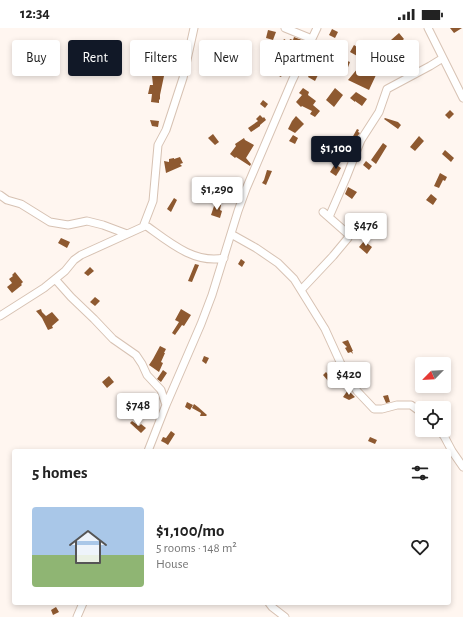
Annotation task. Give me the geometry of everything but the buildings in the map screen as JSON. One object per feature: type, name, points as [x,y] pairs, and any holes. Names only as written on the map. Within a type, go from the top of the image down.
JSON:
[{"type":"street","points":[[143,227],[152,201],[158,145],[166,130],[183,78],[194,28]]},
{"type":"street","points":[[285,28],[312,39]]},
{"type":"street","points":[[149,449],[212,295],[246,189],[292,81],[317,28]]},
{"type":"street","points":[[428,28],[463,98]]},
{"type":"street","points":[[301,290],[348,238],[348,234],[326,214],[346,178],[361,140],[379,112],[387,89],[443,58]]},
{"type":"street","points":[[0,195],[7,200],[21,204],[50,222],[68,225],[88,222],[103,225],[127,234]]},
{"type":"street","points":[[0,316],[44,288],[65,271],[74,260],[81,255],[145,226],[163,239],[187,253],[215,260],[224,258]]},
{"type":"street","points":[[231,234],[256,248],[278,263],[294,279],[325,329],[346,375],[357,391],[374,409],[411,405],[415,408]]},
{"type":"street","points":[[55,279],[71,297],[114,339],[136,355],[147,375],[161,390],[166,405]]},
{"type":"street","points":[[445,437],[451,449]]},
{"type":"street","points":[[451,449],[463,468]]},
{"type":"street","points":[[77,617],[82,605]]},
{"type":"street","points":[[271,605],[285,617]]}]
